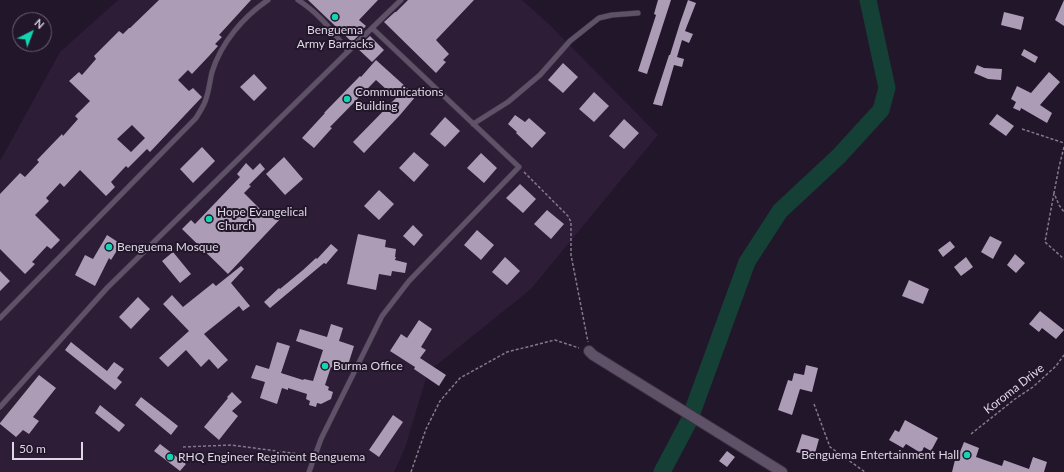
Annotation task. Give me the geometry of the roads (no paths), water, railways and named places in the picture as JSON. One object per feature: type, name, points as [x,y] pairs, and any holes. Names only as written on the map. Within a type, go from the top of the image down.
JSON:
[{"type":"street","points":[[589,351],[593,355],[782,472]]},
{"type":"lane","points":[[0,318],[196,118],[203,108],[207,98],[212,73],[218,56],[230,36],[250,13],[268,0]]},
{"type":"lane","points":[[298,0],[323,19],[348,51]]},
{"type":"lane","points":[[0,407],[107,288],[401,0]]},
{"type":"lane","points":[[473,124],[508,102],[535,80],[570,41],[599,18],[612,15],[638,13]]},
{"type":"lane","points":[[309,472],[321,439],[382,316],[409,281],[519,167],[372,28]]},
{"type":"waterway","points":[[662,472],[689,421],[747,262],[780,211],[839,156],[881,110],[887,88],[868,0]]},
{"type":"place","name":"Benguema Army Barracks","points":[[335,17]]},
{"type":"place","name":"Communications Building","points":[[347,99]]},
{"type":"place","name":"Hope Evangelical Church","points":[[209,219]]},
{"type":"place","name":"Benguema Mosque","points":[[109,247]]},
{"type":"place","name":"Burma Office","points":[[325,366]]},
{"type":"place","name":"Benguema Entertainment Hall","points":[[967,455]]},
{"type":"place","name":"RHQ Engineer Regiment Benguema","points":[[170,457]]}]
